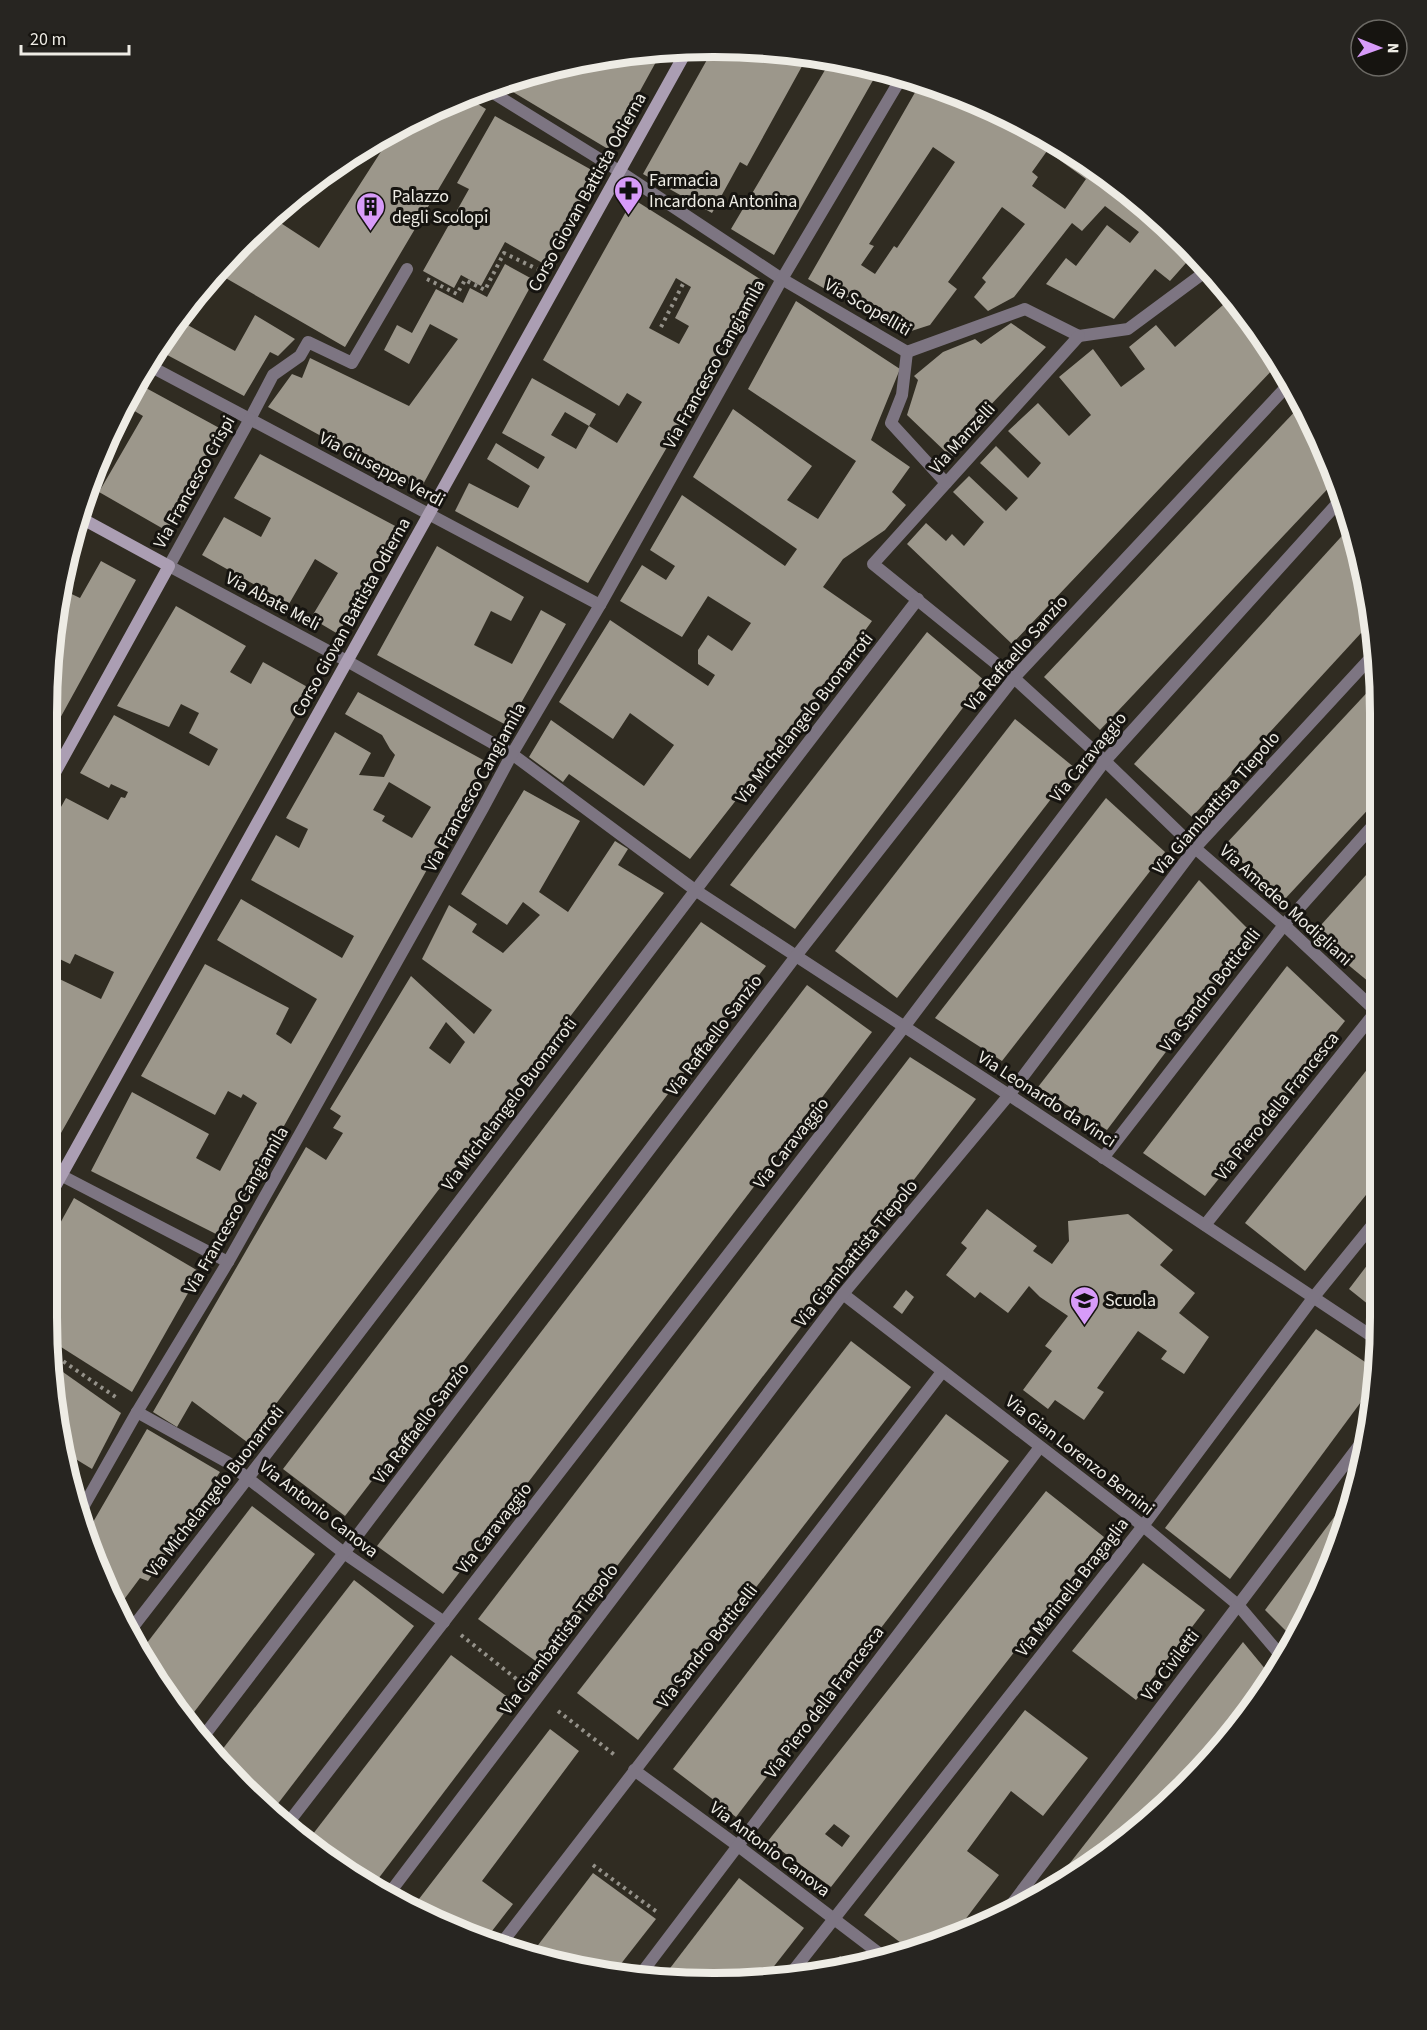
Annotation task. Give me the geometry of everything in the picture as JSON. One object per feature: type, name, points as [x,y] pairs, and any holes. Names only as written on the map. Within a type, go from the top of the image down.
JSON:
[{"type":"main road","name":"Corso Giovan Battista Odierna","points":[[57,1183],[683,58]]},
{"type":"main road","name":"Via Abate Meli","points":[[86,521],[169,566]]},
{"type":"main road","name":"Via Francesco Crispi","points":[[57,767],[169,566]]},
{"type":"street","name":"Via Francesco Cangiamila","points":[[85,1504],[137,1412],[228,1262],[512,754],[600,605],[782,279],[898,84]]},
{"type":"street","name":"Via Scopelliti","points":[[495,95],[619,171],[782,279],[907,352],[1025,309],[1079,336]]},
{"type":"street","name":"Via Francesco Crispi","points":[[169,566],[273,375],[300,356],[308,342],[352,363],[407,269]]},
{"type":"street","points":[[1079,336],[1128,329],[1201,274]]},
{"type":"street","name":"Via Manzelli","points":[[873,564],[1079,336]]},
{"type":"street","points":[[907,352],[902,395],[891,423],[946,483]]},
{"type":"street","name":"Via Giuseppe Verdi","points":[[156,369],[600,605]]},
{"type":"street","name":"Via Raffaello Sanzio","points":[[206,1732],[796,956],[1014,678],[1284,389]]},
{"type":"street","name":"Via Caravaggio","points":[[292,1819],[904,1027],[1105,761],[1336,505]]},
{"type":"street","name":"Via Amedeo Modigliani","points":[[873,564],[1014,678],[1105,761],[1195,848],[1284,925],[1370,1005]]},
{"type":"street","name":"Via Abate Meli","points":[[169,566],[348,661],[512,754],[695,890]]},
{"type":"street","name":"Via Michelangelo Buonarroti","points":[[134,1625],[249,1478],[918,599]]},
{"type":"street","name":"Via Giambattista Tiepolo","points":[[393,1889],[843,1294],[1009,1095],[1195,848],[1368,661]]},
{"type":"street","name":"Via Sandro Botticelli","points":[[1102,1158],[1284,925],[1370,829]]},
{"type":"street","name":"Via Leonardo da Vinci","points":[[695,890],[1370,1335]]},
{"type":"street","name":"Via Piero della Francesca","points":[[1205,1225],[1370,1020]]},
{"type":"street","points":[[57,1173],[228,1262]]},
{"type":"street","name":"Via Marinella Bragaglia","points":[[795,1967],[1143,1526],[1313,1298],[1370,1228]]},
{"type":"street","name":"Via Gian Lorenzo Bernini","points":[[843,1294],[1143,1526],[1238,1605],[1278,1652]]},
{"type":"street","name":"Via Sandro Botticelli","points":[[505,1939],[942,1372]]},
{"type":"street","name":"Via Antonio Canova","points":[[137,1412],[227,1461],[344,1553],[444,1622]]},
{"type":"street","name":"Via Piero della Francesca","points":[[644,1969],[1040,1447]]},
{"type":"street","name":"Via Civiletti","points":[[1016,1899],[1356,1449]]},
{"type":"street","name":"Via Antonio Canova","points":[[634,1770],[877,1952]]},
{"type":"path","points":[[407,269],[457,294],[465,280],[485,290],[504,253],[559,280]]},
{"type":"path","points":[[662,327],[684,282]]},
{"type":"path","points":[[58,1358],[107,1391]]},
{"type":"path","points":[[616,1882],[677,1926]]},
{"type":"building","points":[[708,57],[756,58],[803,64],[747,166],[740,162],[712,213],[643,174]]},
{"type":"building","points":[[657,60],[608,149],[509,90],[585,70],[609,68],[610,66]]},
{"type":"building","points":[[818,66],[875,77],[774,255],[731,229],[825,70]]},
{"type":"building","points":[[917,89],[965,107],[1042,145],[1113,193],[1146,220],[1188,260],[1170,281],[1155,269],[1114,319],[1046,284],[1066,258],[1076,266],[1107,225],[1130,243],[1139,232],[1105,206],[1082,231],[1072,223],[1014,297],[988,311],[974,297],[986,282],[982,278],[1025,224],[1002,207],[948,282],[957,289],[930,325],[902,334],[808,279]],"holes":[[[933,147],[955,162],[897,248],[894,246],[875,274],[861,265],[874,246],[869,244]],[[1047,151],[1086,179],[1065,209],[1032,186],[1038,177],[1032,172]]]},
{"type":"building","name":"Palazzo degli Scolopi","points":[[475,102],[486,109],[345,347],[224,277],[249,249],[279,222],[319,248],[382,150],[379,149],[385,145],[462,107]]},
{"type":"building","points":[[495,116],[597,173],[546,265],[505,242],[481,286],[461,275],[454,288],[423,271],[469,189],[457,183]]},
{"type":"building","points":[[633,199],[760,279],[684,418],[588,583],[455,511],[469,483],[518,508],[530,486],[487,459],[496,443],[538,469],[545,457],[502,433],[532,378],[596,414],[589,426],[617,443],[642,402],[627,393],[619,406],[543,360]],"holes":[[[676,278],[691,287],[675,318],[689,326],[679,344],[649,328]],[[565,412],[589,426],[576,449],[551,435]]]},
{"type":"building","points":[[505,264],[534,280],[420,490],[268,407],[292,374],[302,378],[310,358],[409,406],[458,339],[430,324],[409,364],[384,350],[397,325],[412,333],[436,289],[463,303],[470,288],[487,297]]},
{"type":"building","points":[[796,301],[900,369],[871,440],[910,467],[892,492],[906,505],[885,530],[843,559],[823,587],[872,621],[806,711],[690,859],[569,774],[563,782],[529,757],[551,720],[644,786],[674,745],[630,713],[613,739],[559,702],[610,620],[708,686],[715,675],[698,664],[698,650],[708,635],[732,651],[751,623],[708,596],[682,637],[620,601],[642,565],[666,580],[675,566],[650,550],[682,495],[785,566],[797,549],[693,477],[733,409],[812,466],[787,500],[818,519],[856,461],[748,389]]},
{"type":"building","points":[[1225,303],[1272,370],[1012,644],[907,544],[926,523],[946,541],[952,534],[964,546],[984,522],[953,492],[969,476],[1006,511],[1018,498],[980,463],[996,446],[1028,478],[1041,463],[1008,431],[1038,403],[1069,436],[1091,415],[1059,377],[1093,349],[1121,387],[1145,369],[1129,347],[1156,325],[1175,347]]},
{"type":"building","points":[[255,315],[295,339],[278,356],[270,352],[244,396],[165,354],[186,324],[235,351]]},
{"type":"building","points":[[1011,323],[1046,347],[962,435],[968,441],[951,457],[907,415],[918,380],[914,376],[943,352],[975,339],[981,344]]},
{"type":"building","points":[[144,387],[223,430],[167,531],[99,492],[143,416],[132,410]]},
{"type":"building","points":[[1296,411],[1329,487],[1100,730],[1044,677]]},
{"type":"building","points":[[260,454],[399,528],[338,634],[311,618],[338,573],[315,559],[289,604],[202,555],[224,517],[261,537],[271,518],[234,498]]},
{"type":"building","points":[[1345,533],[1357,585],[1364,630],[1192,817],[1134,764]]},
{"type":"building","points":[[437,546],[524,597],[511,621],[491,611],[474,645],[512,664],[541,610],[566,624],[508,726],[377,655]]},
{"type":"building","points":[[101,561],[136,580],[57,724],[58,671],[69,593],[80,598]]},
{"type":"building","points":[[176,606],[246,646],[230,672],[251,684],[263,662],[311,689],[57,1140],[57,978],[101,999],[114,972],[75,954],[70,964],[57,958],[57,814],[66,798],[108,820],[121,797],[125,798],[128,792],[111,784],[109,788],[80,773],[114,715],[209,766],[218,749],[189,733],[199,713],[181,704],[169,727],[117,706]]},
{"type":"building","points":[[927,632],[984,680],[795,929],[730,885]]},
{"type":"building","points":[[1369,690],[1370,807],[1284,900],[1224,846]]},
{"type":"building","points":[[358,692],[487,762],[222,1237],[91,1171],[132,1092],[209,1134],[196,1158],[220,1171],[257,1103],[243,1094],[241,1098],[228,1091],[215,1115],[141,1076],[205,964],[289,1008],[276,1034],[291,1044],[317,999],[217,940],[241,899],[342,958],[354,936],[251,880],[276,835],[299,848],[308,829],[286,818],[335,732],[371,753],[359,775],[384,777],[395,755],[382,735],[345,714]],"holes":[[[389,782],[431,807],[412,838],[382,821],[385,816],[373,810]]]},
{"type":"building","points":[[1015,719],[1075,768],[897,998],[835,951]]},
{"type":"building","points":[[524,790],[580,821],[539,892],[568,912],[615,841],[628,849],[618,865],[664,893],[247,1442],[192,1401],[177,1427],[153,1412],[306,1147],[326,1160],[343,1133],[333,1128],[341,1116],[330,1109],[411,976],[474,1034],[492,1010],[422,959],[449,905],[477,924],[472,932],[503,953],[540,915],[523,902],[507,925],[461,894]],"holes":[[[446,1022],[465,1042],[450,1064],[429,1048]]]},
{"type":"building","points":[[1106,798],[1165,852],[1002,1061],[935,1018]]},
{"type":"building","points":[[1370,871],[1370,983],[1312,935]]},
{"type":"building","points":[[1199,880],[1254,935],[1107,1130],[1038,1087]]},
{"type":"building","points":[[701,922],[766,966],[345,1516],[283,1469]]},
{"type":"building","points":[[1287,966],[1345,1021],[1205,1196],[1143,1153]]},
{"type":"building","points":[[807,985],[872,1032],[443,1594],[377,1546]]},
{"type":"building","points":[[910,1057],[976,1099],[541,1665],[478,1619]]},
{"type":"building","points":[[1370,1066],[1370,1190],[1305,1271],[1245,1223]]},
{"type":"building","points":[[74,1198],[200,1272],[132,1392],[58,1345],[57,1229]]},
{"type":"building","points":[[987,1209],[1037,1246],[1033,1251],[1052,1264],[1069,1241],[1068,1221],[1128,1214],[1173,1250],[1160,1265],[1195,1293],[1179,1313],[1209,1337],[1184,1374],[1161,1359],[1167,1351],[1138,1331],[1097,1388],[1104,1392],[1084,1420],[1055,1400],[1048,1409],[1023,1390],[1052,1351],[1045,1346],[1068,1316],[1040,1297],[1029,1286],[1008,1313],[980,1292],[975,1298],[946,1275],[967,1248],[961,1243]]},
{"type":"building","points":[[1370,1261],[1370,1306],[1349,1289]]},
{"type":"building","points":[[906,1290],[914,1297],[902,1314],[893,1307]]},
{"type":"building","points":[[1316,1329],[1368,1364],[1365,1397],[1230,1579],[1165,1528]]},
{"type":"building","points":[[851,1341],[911,1387],[638,1740],[577,1693]]},
{"type":"building","points":[[59,1369],[121,1413],[92,1469],[73,1457]]},
{"type":"building","points":[[946,1414],[1009,1461],[736,1817],[673,1769]]},
{"type":"building","points":[[147,1429],[220,1472],[148,1581],[140,1578],[123,1602],[91,1525]]},
{"type":"building","points":[[1046,1491],[1104,1537],[831,1887],[768,1841]],"holes":[[[834,1824],[850,1836],[842,1847],[825,1834]]]},
{"type":"building","points":[[252,1506],[315,1554],[192,1715],[145,1645]]},
{"type":"building","points":[[1341,1507],[1320,1568],[1288,1633],[1265,1610]]},
{"type":"building","points":[[1143,1563],[1205,1610],[1136,1700],[1072,1651]]},
{"type":"building","points":[[354,1580],[414,1626],[276,1806],[249,1781],[221,1751]]},
{"type":"building","points":[[1243,1642],[1266,1670],[1234,1716],[1178,1781],[1113,1837],[1064,1871]]},
{"type":"building","points":[[451,1655],[513,1701],[377,1880],[312,1835]]},
{"type":"building","points":[[1025,1710],[1088,1758],[1043,1816],[1011,1791],[967,1851],[999,1875],[962,1924],[903,1945],[864,1915]]},
{"type":"building","points":[[550,1729],[579,1751],[482,1881],[513,1904],[490,1934],[417,1902]]},
{"type":"building","points":[[593,1873],[656,1919],[620,1966],[536,1948]]},
{"type":"building","points":[[739,1878],[804,1928],[771,1970],[714,1973],[667,1972]]},
{"type":"place","name":"Farmacia Incardona Antonina","points":[[628,216]]},
{"type":"place","name":"Palazzo degli Scolopi","points":[[371,232]]},
{"type":"place","name":"Scuola","points":[[1084,1326]]}]
